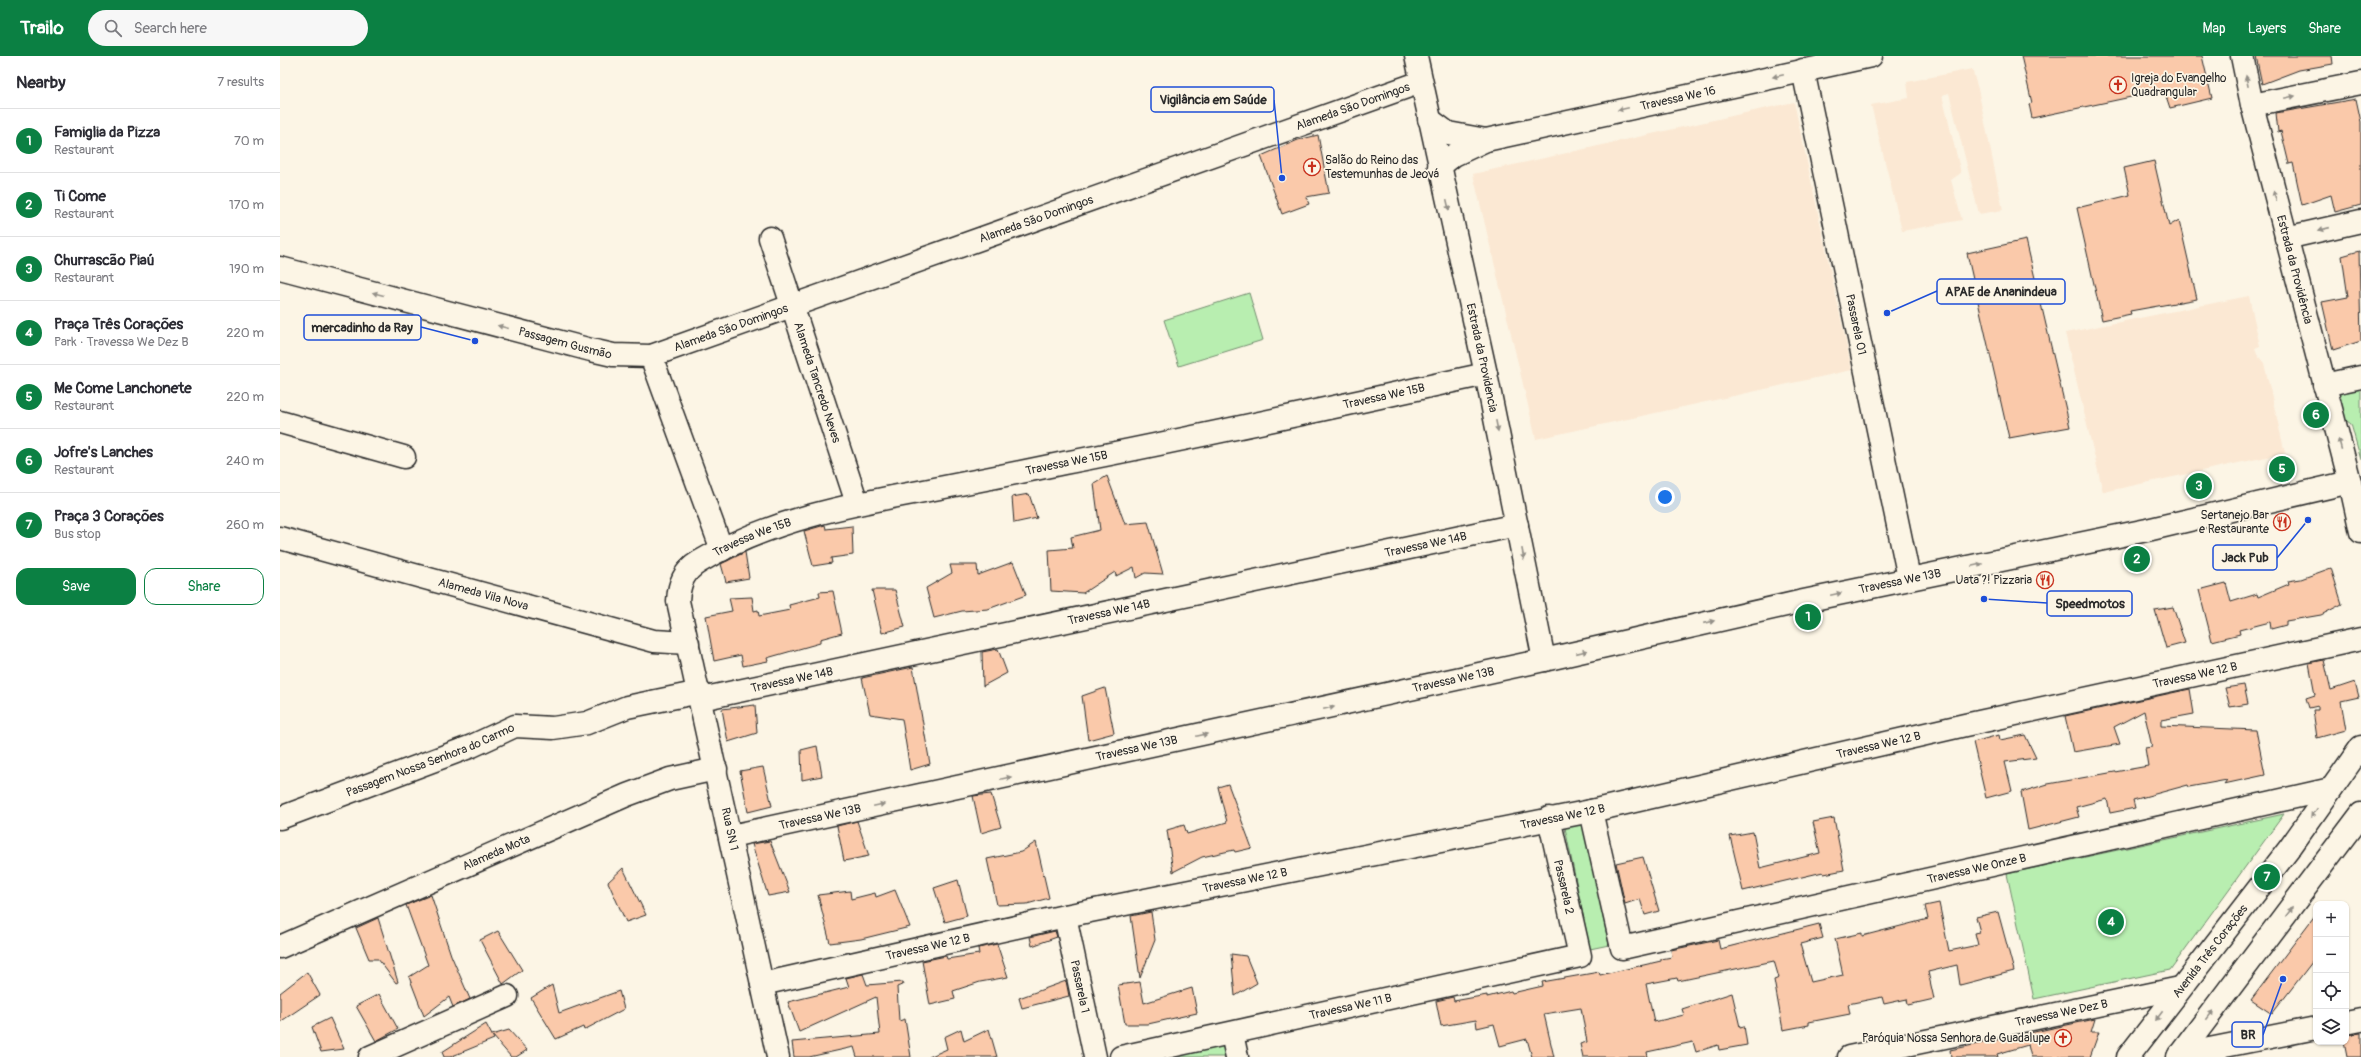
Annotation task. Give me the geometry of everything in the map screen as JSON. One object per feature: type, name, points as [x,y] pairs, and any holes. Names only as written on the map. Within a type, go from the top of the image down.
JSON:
[{"type":"street","name":"Estrada da Providencia","points":[[1416,56],[1439,167],[1486,374],[1544,661]]},
{"type":"street","name":"Travessa We 16","points":[[1486,140],[1871,56]]},
{"type":"street","name":"Estrada da Providência","points":[[2242,56],[2252,105],[2350,482],[2361,532]]},
{"type":"street","name":"Passarela 01","points":[[1803,70],[1908,578]]},
{"type":"street","name":"Alameda São Domingos","points":[[651,356],[1421,82]]},
{"type":"street","points":[[2252,105],[2361,83]]},
{"type":"street","points":[[1429,119],[1448,133],[1486,140]]},
{"type":"street","points":[[1439,167],[1454,155],[1486,140]]},
{"type":"street","points":[[2286,238],[2361,221]]},
{"type":"street","name":"Alameda Tancredo Neves","points":[[770,238],[857,503]]},
{"type":"street","name":"Passagem Gusmão","points":[[280,268],[591,350],[613,355],[651,356]]},
{"type":"street","points":[[651,356],[722,550]]},
{"type":"street","name":"Travessa We 15B","points":[[678,601],[682,578],[698,562],[762,532],[811,515],[857,503],[1078,461],[1486,374]]},
{"type":"street","points":[[2324,385],[2361,377]]},
{"type":"street","points":[[280,422],[404,457]]},
{"type":"street","name":"Travessa We 13B","points":[[732,836],[1544,661],[1908,578],[2147,530],[2350,482]]},
{"type":"street","name":"Travessa We 14B","points":[[701,695],[1517,524]]},
{"type":"street","name":"Alameda Vila Nova","points":[[280,538],[654,641],[688,643]]},
{"type":"street","name":"Rua SN 1","points":[[678,601],[701,695],[716,769],[732,836],[778,1057]]},
{"type":"street","name":"Travessa We 12 B","points":[[762,984],[1065,916],[1548,818],[1591,811],[1965,725],[2361,639]]},
{"type":"street","name":"Passagem Nossa Senhora do Carmo","points":[[280,818],[472,746],[515,726],[553,728],[587,723],[627,707],[701,695]]},
{"type":"street","name":"Avenida Três Corações","points":[[2128,1057],[2289,849],[2361,747]]},
{"type":"street","name":"Alameda Mota","points":[[280,947],[627,795],[670,779],[716,769]]},
{"type":"street","name":"Travessa We Onze B","points":[[1591,811],[1622,948],[2331,789]]},
{"type":"street","points":[[2178,1056],[2361,814]]},
{"type":"street","name":"Passarela 2","points":[[1548,818],[1580,956]]},
{"type":"street","name":"Passarela 1","points":[[1065,916],[1095,1057]]},
{"type":"street","name":"Travessa We 11 B","points":[[1121,1057],[1232,1034],[1580,956]]},
{"type":"street","name":"Travessa We Dez B","points":[[1849,1057],[2180,988]]},
{"type":"street","points":[[370,1057],[506,996]]},
{"type":"street","points":[[2349,1022],[2361,1020]]},
{"type":"street","points":[[2178,1056],[2313,1029]]},
{"type":"street","points":[[1232,1034],[1237,1057]]},
{"type":"shaded area","points":[[1972,69],[1978,89],[2003,210],[1979,214],[1949,93],[1942,95],[1961,173],[1951,180],[1962,220],[1902,231],[1871,105],[1909,98],[1907,82]]},
{"type":"shaded area","points":[[1794,102],[1852,370],[1536,439],[1473,174]]},
{"type":"shaded area","points":[[2249,296],[2260,346],[2255,348],[2258,356],[2264,363],[2285,453],[2103,492],[2065,333]]},
{"type":"green space","points":[[1249,293],[1263,340],[1179,366],[1164,320]]},
{"type":"green space","points":[[2361,387],[2361,460],[2351,424],[2339,415],[2335,392]]},
{"type":"green space","points":[[2284,814],[2170,970],[2034,999],[2007,874]]},
{"type":"green space","points":[[1582,819],[1609,945],[1590,949],[1564,823]]},
{"type":"green space","points":[[1227,1044],[1229,1057],[1173,1057]]},
{"type":"building","name":"Igreja do Evangelho Quadrangular","points":[[2021,56],[2202,56],[2212,98],[2170,108],[2164,90],[2032,118],[2029,104],[2032,103]]},
{"type":"building","points":[[2256,56],[2332,56],[2333,64],[2299,70],[2262,84]]},
{"type":"building","points":[[2356,99],[2361,122],[2361,205],[2335,212],[2331,195],[2302,205],[2293,163],[2289,164],[2281,131],[2278,132],[2276,113]]},
{"type":"building","points":[[1318,135],[1329,193],[1306,197],[1309,204],[1282,214],[1261,156],[1298,140]]},
{"type":"building","points":[[2154,161],[2169,226],[2179,220],[2197,299],[2130,311],[2131,314],[2102,320],[2077,208],[2130,195],[2124,168]]},
{"type":"building","points":[[2026,240],[2070,427],[2009,438],[1967,253]]},
{"type":"building","points":[[2359,251],[2361,341],[2333,350],[2322,302],[2348,297],[2342,256]]},
{"type":"building","points":[[1107,476],[1125,524],[1148,522],[1163,574],[1145,573],[1136,578],[1134,567],[1116,576],[1115,572],[1083,593],[1051,591],[1049,550],[1073,548],[1071,537],[1100,530],[1094,484]]},
{"type":"building","points":[[1029,494],[1037,518],[1014,523],[1012,497]]},
{"type":"building","points":[[825,525],[826,529],[852,526],[853,555],[831,558],[832,563],[813,566],[804,531]]},
{"type":"building","points":[[745,552],[749,578],[726,582],[721,564]]},
{"type":"building","points":[[1013,562],[1026,595],[988,609],[962,611],[934,618],[926,588],[952,573],[950,565],[977,565],[978,575]]},
{"type":"building","points":[[2331,568],[2342,604],[2321,615],[2286,621],[2286,625],[2271,629],[2270,622],[2239,630],[2240,634],[2212,641],[2199,590],[2226,583],[2231,602],[2257,594],[2258,597],[2289,584],[2288,581],[2301,579]]},
{"type":"building","points":[[872,590],[895,590],[905,627],[882,633]]},
{"type":"building","points":[[833,591],[842,633],[820,639],[820,643],[767,658],[768,661],[743,666],[741,655],[714,661],[706,616],[732,611],[729,598],[752,597],[754,611],[758,610],[759,616],[790,610],[789,605],[820,597],[819,592]]},
{"type":"building","points":[[2173,607],[2185,643],[2166,648],[2155,610]]},
{"type":"building","points":[[998,649],[1007,673],[983,686],[982,652]]},
{"type":"building","points":[[2324,660],[2331,690],[2355,682],[2359,697],[2341,701],[2346,730],[2317,738],[2313,710],[2318,710],[2318,706],[2309,708],[2306,698],[2315,695],[2309,663]]},
{"type":"building","points":[[913,667],[930,764],[910,770],[902,719],[870,714],[862,678]]},
{"type":"building","points":[[2244,685],[2248,704],[2230,707],[2225,688]]},
{"type":"building","points":[[1105,688],[1114,733],[1088,740],[1082,696]]},
{"type":"building","points":[[2190,689],[2194,714],[2161,720],[2161,726],[2256,730],[2265,775],[2224,784],[2227,780],[2189,787],[2188,785],[2133,800],[2135,808],[2110,813],[2107,799],[2076,807],[2079,817],[2028,830],[2021,792],[2048,784],[2148,766],[2145,748],[2152,747],[2144,711],[2114,727],[2120,744],[2073,752],[2065,716]]},
{"type":"building","points":[[755,705],[757,733],[728,742],[722,709]]},
{"type":"building","points":[[1999,735],[2000,740],[2025,735],[2036,758],[2005,762],[2012,791],[1986,798],[1973,742]]},
{"type":"building","points":[[817,746],[822,776],[802,780],[801,750]]},
{"type":"building","points":[[763,767],[772,806],[748,812],[740,771]]},
{"type":"building","points":[[1228,784],[1252,848],[1235,852],[1234,850],[1202,857],[1173,872],[1167,830],[1184,825],[1187,834],[1227,822],[1218,787]]},
{"type":"building","points":[[991,794],[1001,827],[981,833],[973,796]]},
{"type":"building","points":[[1834,818],[1844,870],[1824,874],[1823,872],[1743,891],[1730,836],[1753,832],[1760,868],[1820,853],[1813,822]]},
{"type":"building","points":[[857,821],[869,856],[844,861],[837,826]]},
{"type":"building","points":[[770,841],[790,892],[768,896],[752,844]]},
{"type":"building","points":[[1036,842],[1049,898],[1027,904],[997,905],[987,859],[1021,852]]},
{"type":"building","points":[[1643,857],[1659,911],[1645,915],[1640,899],[1625,904],[1616,863]]},
{"type":"building","points":[[623,868],[646,915],[626,922],[608,882]]},
{"type":"building","points":[[958,880],[967,916],[945,922],[934,888]]},
{"type":"building","points":[[895,890],[910,927],[861,939],[830,943],[818,895],[850,891],[851,899],[875,893],[876,897]]},
{"type":"building","points":[[431,895],[451,955],[470,999],[453,1007],[449,997],[424,1016],[409,977],[428,965],[406,905]]},
{"type":"building","points":[[1939,903],[1949,951],[1978,945],[1975,933],[1980,932],[1976,917],[1998,912],[2014,971],[1960,985],[1957,965],[1928,972],[1934,999],[1908,1005],[1907,999],[1884,1004],[1882,997],[1848,1004],[1850,1014],[1809,1022],[1809,1025],[1783,1030],[1774,980],[1779,978],[1774,961],[1678,981],[1677,978],[1646,984],[1654,1022],[1684,1015],[1682,1009],[1732,993],[1740,1027],[1744,1026],[1747,1045],[1719,1050],[1718,1045],[1696,1052],[1693,1042],[1647,1052],[1648,1057],[1583,1057],[1580,1044],[1587,1042],[1581,1008],[1544,1014],[1554,1057],[1532,1057],[1527,1039],[1500,1046],[1494,1024],[1477,1028],[1476,1020],[1441,1026],[1436,1001],[1453,997],[1454,1001],[1487,995],[1487,997],[1511,991],[1512,993],[1543,986],[1542,982],[1599,972],[1600,975],[1661,961],[1661,959],[1672,957],[1671,950],[1718,940],[1720,949],[1819,924],[1823,938],[1800,944],[1811,982],[1843,975],[1835,939],[1862,933],[1862,936],[1928,919],[1925,906]]},
{"type":"building","points":[[1151,912],[1155,940],[1140,978],[1131,916]]},
{"type":"building","points":[[378,918],[398,982],[396,983],[378,959],[369,959],[356,928]]},
{"type":"building","points":[[2313,918],[2313,961],[2272,1014],[2251,1000]]},
{"type":"building","points":[[498,931],[522,970],[503,984],[480,940]]},
{"type":"building","points":[[1055,931],[1057,937],[1032,946],[1030,937]]},
{"type":"building","points":[[997,944],[1008,977],[980,982],[953,991],[955,999],[930,1005],[922,961],[946,956],[947,959],[979,954],[978,948]]},
{"type":"building","points":[[1231,954],[1246,956],[1257,983],[1235,996]]},
{"type":"building","points":[[307,972],[320,995],[280,1022],[280,993]]},
{"type":"building","points":[[863,974],[867,985],[903,982],[904,984],[897,987],[899,1021],[905,1019],[911,1057],[857,1057],[854,1047],[809,1057],[794,1057],[792,1042],[880,1034],[876,997],[799,1032],[788,1002],[849,987],[846,978]]},
{"type":"building","points":[[1066,981],[1069,996],[1022,1008],[1019,998]]},
{"type":"building","points":[[1140,982],[1144,1003],[1192,988],[1197,1013],[1148,1024],[1125,1024],[1118,985]]},
{"type":"building","points":[[552,985],[559,1013],[619,991],[624,1009],[584,1030],[583,1027],[556,1039],[531,998]]},
{"type":"building","points":[[379,994],[398,1029],[376,1041],[356,1006]]},
{"type":"building","points":[[330,1018],[344,1049],[321,1052],[312,1027]]},
{"type":"building","name":"Paróquia Nossa Senhora de Guadalupe","points":[[2095,1019],[2091,1032],[2099,1032],[2090,1057],[2031,1057],[2028,1045],[1997,1054],[1998,1057],[1951,1057],[1950,1050]]},
{"type":"building","points":[[486,1024],[494,1039],[450,1057],[444,1057],[442,1052]]},
{"type":"building","points":[[961,1029],[964,1041],[989,1029],[997,1057],[929,1057],[947,1049],[944,1037]]},
{"type":"building","points":[[509,1030],[527,1050],[516,1057],[511,1057],[492,1035]]},
{"type":"building","points":[[2361,1033],[2361,1057],[2347,1057],[2345,1045],[2349,1045],[2349,1035]]},
{"type":"place","name":"Igreja do Evangelho Quadrangular","points":[[2118,85]]},
{"type":"place","name":"Salão do Reino das Testemunhas de Jeová","points":[[1312,167]]},
{"type":"place","name":"Vigilância em Saúde","points":[[1282,178]]},
{"type":"place","name":"APAE de Ananindeua","points":[[1887,313]]},
{"type":"place","name":"mercadinho da Ray","points":[[475,341]]},
{"type":"place","name":"Jofre's Lanches","points":[[2316,415]]},
{"type":"place","name":"Me Come Lanchonete","points":[[2282,469]]},
{"type":"place","name":"Churrascão Piaú","points":[[2199,486]]},
{"type":"place","name":"Jack Pub","points":[[2308,520]]},
{"type":"place","name":"Sertanejo Bar e Restaurante","points":[[2282,522]]},
{"type":"place","name":"Ti Come","points":[[2137,559]]},
{"type":"place","name":"Uata ?! Pizzaria","points":[[2045,580]]},
{"type":"place","name":"Speedmotos","points":[[1984,599]]},
{"type":"place","name":"Famiglia da Pizza","points":[[1808,617]]},
{"type":"place","name":"Praça 3 Corações","points":[[2267,877]]},
{"type":"place","name":"Praça Três Corações","points":[[2111,922]]},
{"type":"place","name":"BR","points":[[2283,979]]},
{"type":"place","name":"Paróquia Nossa Senhora de Guadalupe","points":[[2063,1038]]}]
